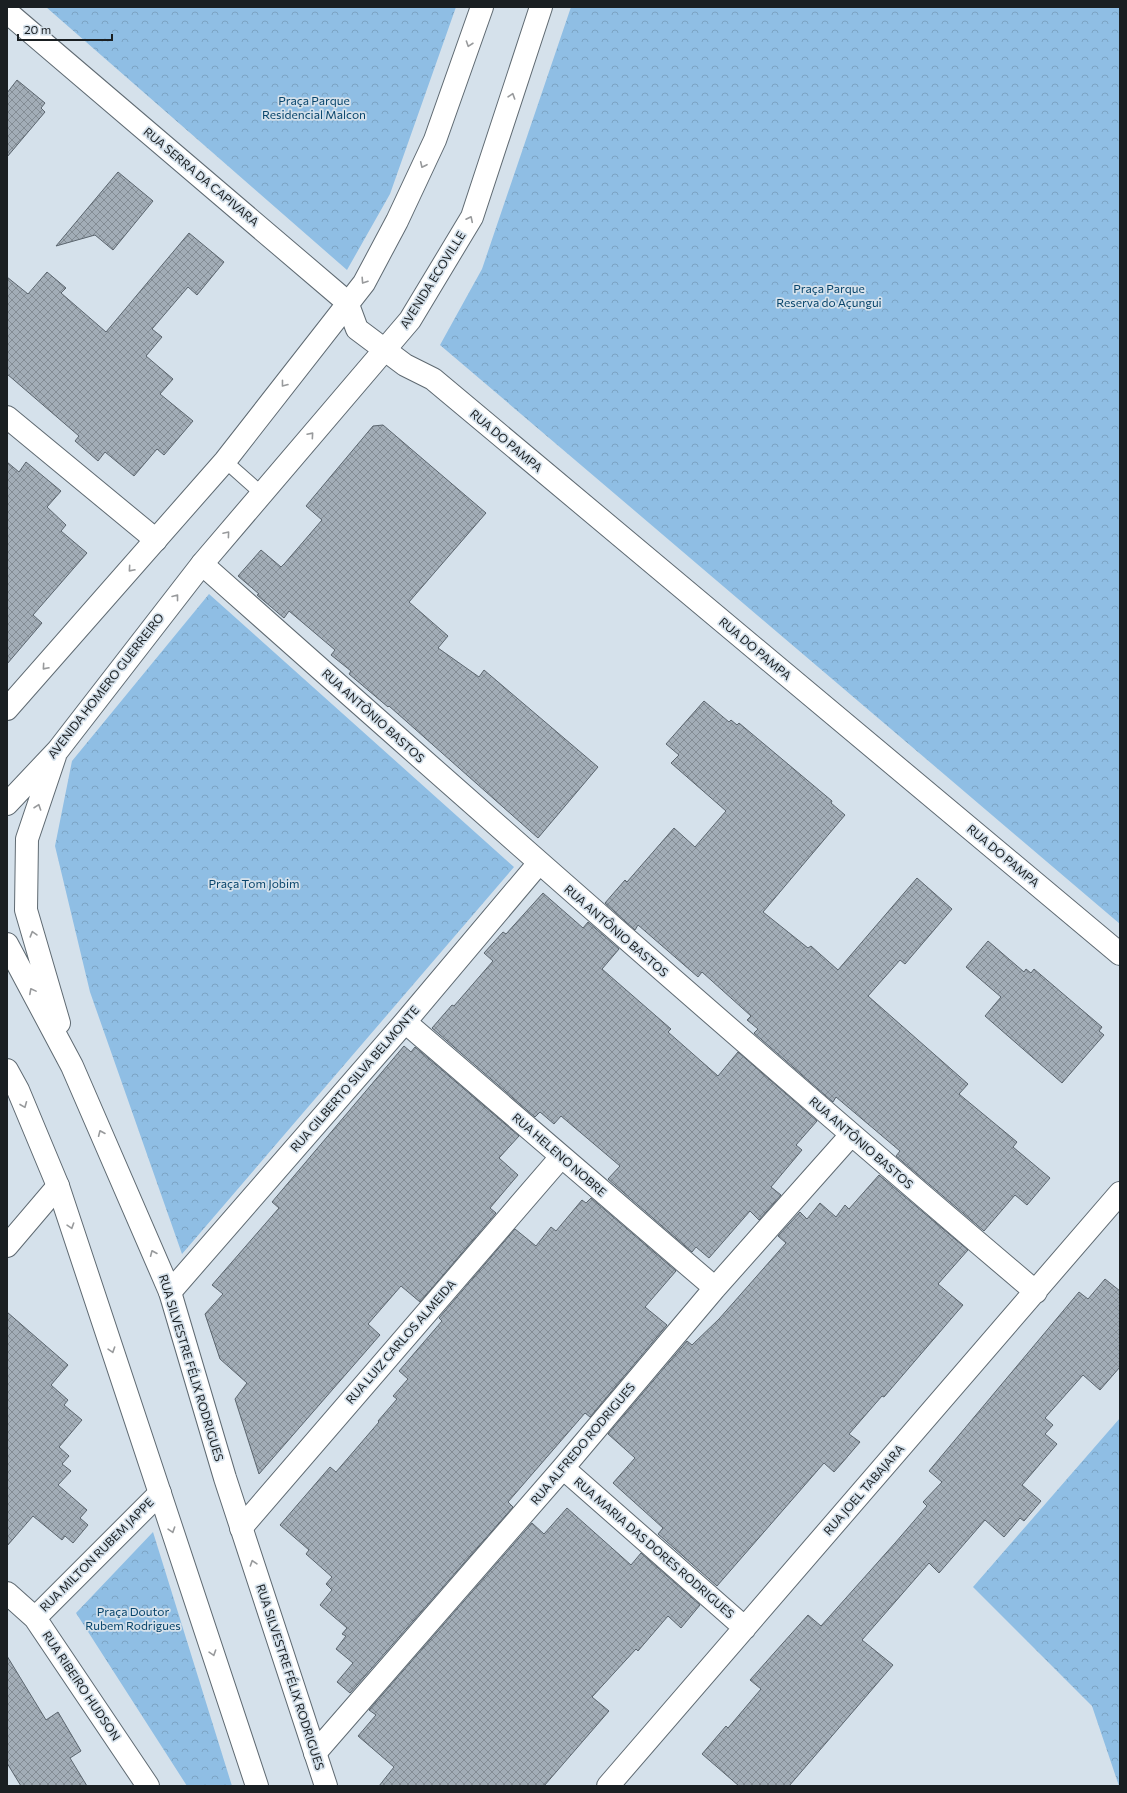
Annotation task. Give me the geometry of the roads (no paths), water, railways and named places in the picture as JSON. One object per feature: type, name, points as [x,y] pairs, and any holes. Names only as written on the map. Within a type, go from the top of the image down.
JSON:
[{"type":"street","points":[[7,709],[225,461],[347,302],[364,283],[435,140],[482,7]]},
{"type":"street","name":"AVENIDA ECOVILLE","points":[[202,564],[410,320],[472,217],[541,7]]},
{"type":"street","name":"RUA SERRA DA CAPIVARA","points":[[7,12],[347,302],[357,329],[384,350]]},
{"type":"street","name":"RUA DO PAMPA","points":[[384,350],[405,365],[433,379],[1120,954]]},
{"type":"street","points":[[7,417],[156,540]]},
{"type":"street","name":"AVENIDA HOMERO GUERREIRO","points":[[7,804],[58,750],[202,564]]},
{"type":"street","name":"RUA ANTÔNIO BASTOS","points":[[202,564],[539,863],[851,1135],[1036,1292]]},
{"type":"street","points":[[58,750],[27,839],[26,910],[72,1066]]},
{"type":"street","name":"RUA GILBERTO SILVA BELMONTE","points":[[170,1292],[404,1022],[539,863]]},
{"type":"street","name":"RUA SILVESTRE FÉLIX RODRIGUES","points":[[7,944],[72,1066],[170,1292],[241,1528],[326,1786]]},
{"type":"street","name":"RUA HELENO NOBRE","points":[[404,1022],[715,1288]]},
{"type":"street","points":[[7,1070],[18,1090],[58,1186],[257,1786]]},
{"type":"street","name":"RUA ALFREDO RODRIGUES","points":[[315,1753],[563,1468],[715,1288],[851,1135]]},
{"type":"street","name":"RUA LUIZ CARLOS ALMEIDA","points":[[241,1528],[561,1157]]},
{"type":"street","points":[[7,1246],[58,1186]]},
{"type":"street","name":"RUA JOEL TABAJARA","points":[[608,1786],[1120,1193]]},
{"type":"street","name":"RUA MARIA DAS DORES RODRIGUES","points":[[563,1468],[745,1628]]},
{"type":"street","name":"RUA MILTON RUBEM JAPPE","points":[[35,1618],[160,1493]]},
{"type":"street","name":"RUA RIBEIRO HUDSON","points":[[7,1593],[35,1618],[148,1786]]},
{"type":"lane","points":[[225,461],[261,493]]},
{"type":"park label","name":"Praça Parque Residencial Malcon","points":[[314,108]]},
{"type":"park label","name":"Praça Parque Reserva do Açungui","points":[[829,296]]},
{"type":"park label","name":"Praça Tom Jobim","points":[[254,884]]},
{"type":"park label","name":"Praça Doutor Rubem Rodrigues","points":[[133,1619]]}]
